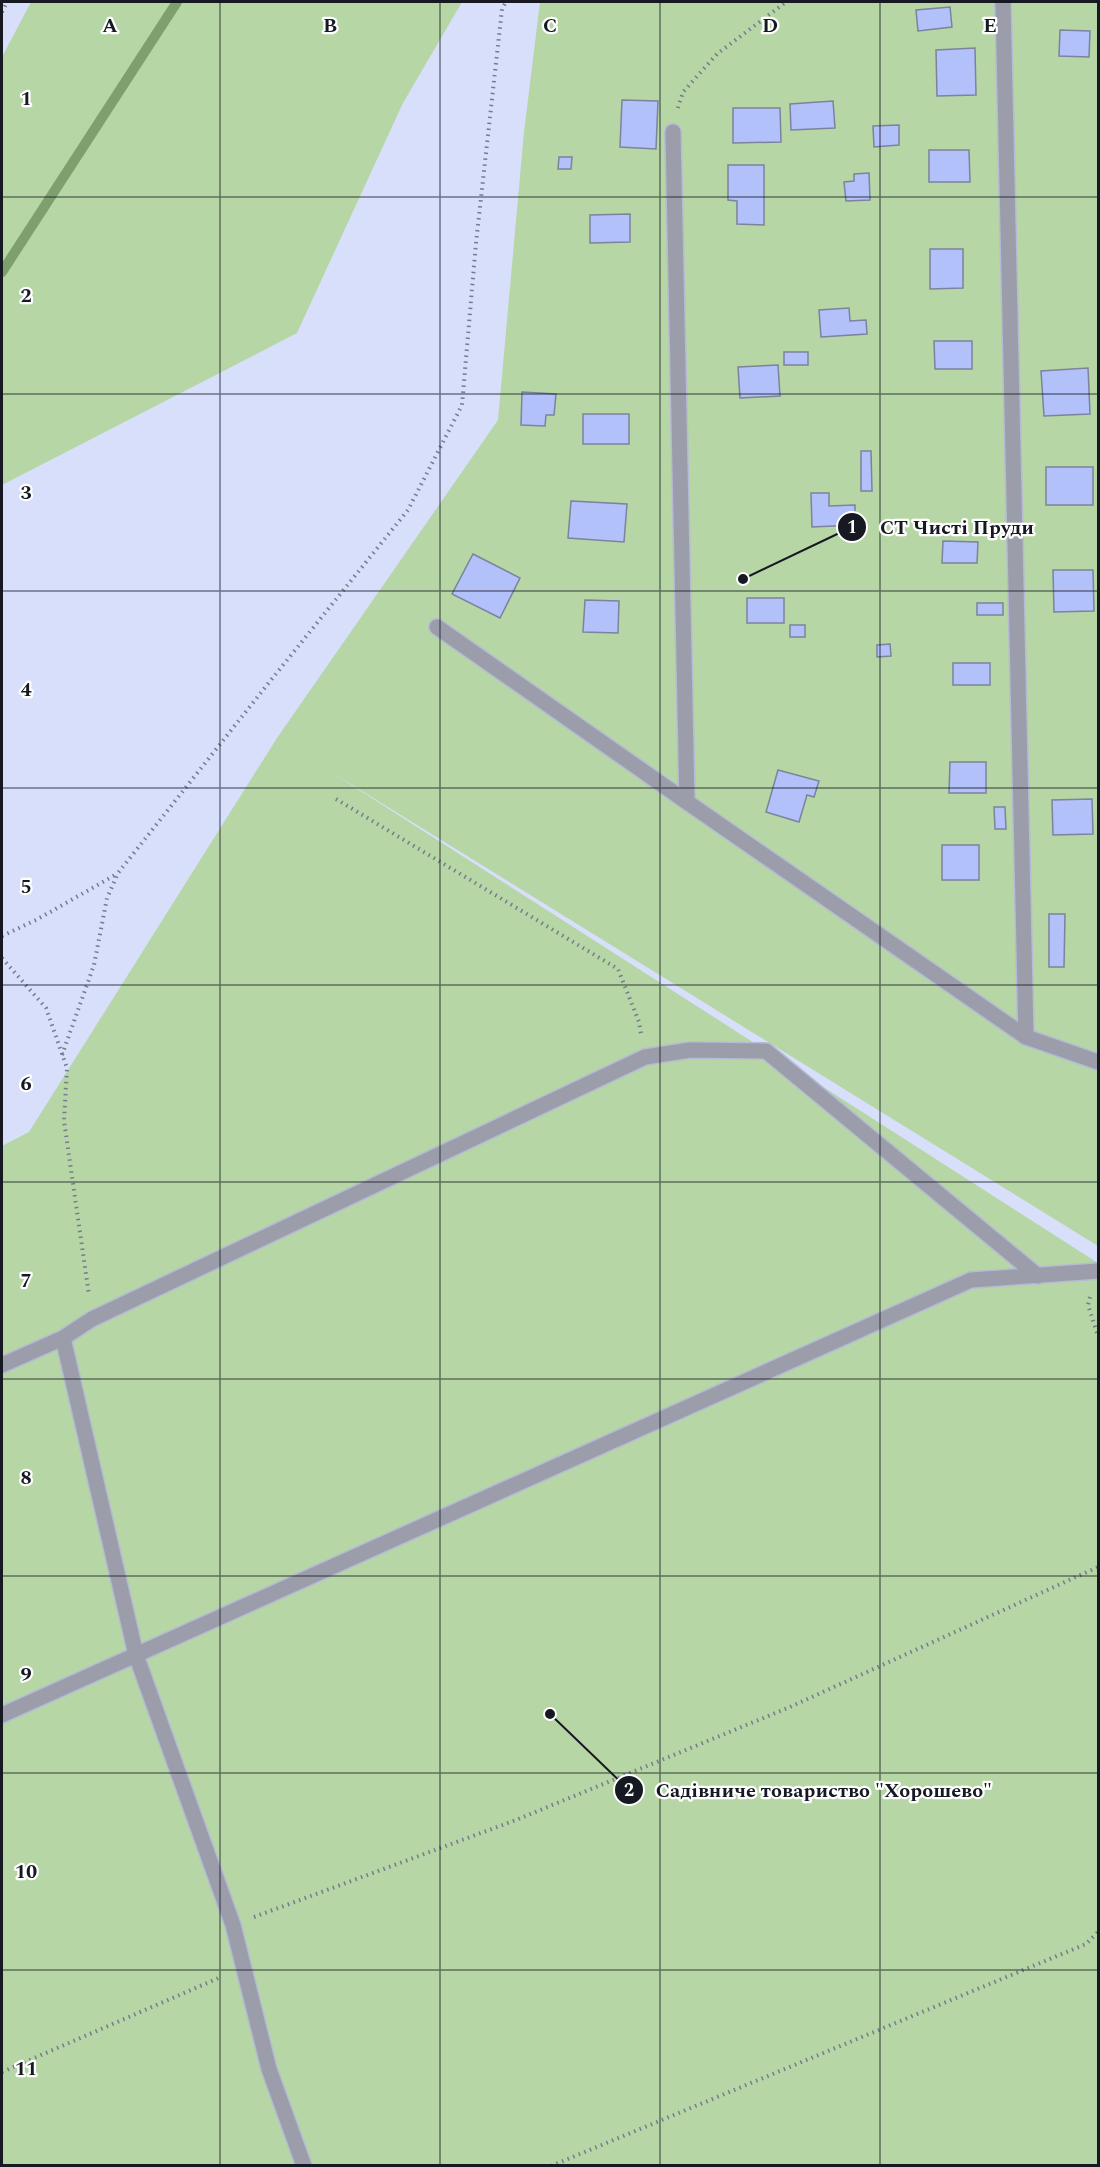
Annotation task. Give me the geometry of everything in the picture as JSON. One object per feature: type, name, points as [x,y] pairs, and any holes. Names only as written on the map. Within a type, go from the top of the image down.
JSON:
[{"type":"lane","points":[[1003,2],[1026,1037]]},
{"type":"lane","points":[[673,132],[687,802]]},
{"type":"lane","points":[[437,627],[1026,1037],[1098,1062]]},
{"type":"lane","points":[[2,1365],[63,1338],[92,1319],[645,1057],[690,1050],[766,1051],[1038,1276]]},
{"type":"lane","points":[[2,1715],[971,1280],[1098,1271]]},
{"type":"lane","points":[[63,1338],[136,1655],[233,1925],[269,2069],[304,2166]]},
{"type":"path","points":[[2,12],[7,2]]},
{"type":"path","points":[[62,1055],[94,965],[107,898],[118,873],[408,510],[462,405],[476,243],[502,9],[506,2]]},
{"type":"path","points":[[673,132],[682,92],[717,54],[786,2]]},
{"type":"path","points":[[336,799],[618,969],[639,1022],[645,1057]]},
{"type":"path","points":[[2,936],[36,920],[118,873]]},
{"type":"path","points":[[2,958],[46,1008],[67,1068],[64,1120],[92,1319]]},
{"type":"path","points":[[1091,1295],[1088,1305],[1098,1336]]},
{"type":"path","points":[[233,1925],[516,1821],[790,1707],[1098,1567]]},
{"type":"path","points":[[550,2166],[1086,1944],[1098,1932]]},
{"type":"path","points":[[2,2072],[244,1968]]},
{"type":"green space","points":[[31,2],[462,2],[403,103],[297,333],[2,485],[2,57]]},
{"type":"green space","points":[[540,2],[1098,2],[1098,1246],[328,770],[1098,1263],[1098,2165],[2,2166],[2,1146],[29,1132],[277,738],[498,420],[524,132]]},
{"type":"building","points":[[950,7],[952,27],[918,31],[916,10]]},
{"type":"building","points":[[1060,30],[1090,31],[1089,57],[1059,56]]},
{"type":"building","points":[[975,48],[976,95],[937,96],[936,50]]},
{"type":"building","points":[[622,100],[658,101],[656,149],[620,147]]},
{"type":"building","points":[[833,101],[835,128],[791,130],[790,104]]},
{"type":"building","points":[[733,108],[780,108],[781,142],[733,143]]},
{"type":"building","points":[[899,125],[899,145],[874,147],[873,126]]},
{"type":"building","points":[[929,150],[969,150],[970,182],[929,182]]},
{"type":"building","points":[[559,157],[572,157],[571,169],[558,169]]},
{"type":"building","points":[[728,165],[764,165],[764,225],[737,224],[737,201],[728,200]]},
{"type":"building","points":[[869,173],[870,200],[846,201],[844,182],[854,181],[854,174]]},
{"type":"building","points":[[630,214],[630,242],[590,243],[590,215]]},
{"type":"building","points":[[930,249],[963,249],[963,288],[930,289]]},
{"type":"building","points":[[849,308],[850,321],[866,320],[867,334],[821,337],[819,310]]},
{"type":"building","points":[[934,341],[972,341],[972,369],[935,369]]},
{"type":"building","points":[[784,352],[808,352],[808,365],[784,365]]},
{"type":"building","points":[[778,365],[780,396],[740,398],[738,367]]},
{"type":"building","points":[[1088,368],[1090,414],[1044,416],[1041,371]]},
{"type":"building","points":[[522,392],[556,394],[554,415],[546,415],[545,426],[521,425]]},
{"type":"building","points":[[583,414],[629,414],[629,444],[583,444]]},
{"type":"building","points":[[861,451],[871,451],[872,491],[861,491]]},
{"type":"building","points":[[1046,467],[1093,467],[1093,505],[1046,505]]},
{"type":"building","points":[[811,493],[829,493],[829,506],[855,505],[855,525],[812,527]]},
{"type":"building","points":[[571,501],[627,504],[624,542],[568,538]]},
{"type":"building","points":[[943,541],[978,542],[977,563],[942,563]]},
{"type":"building","points":[[473,554],[520,578],[500,618],[452,594]]},
{"type":"building","points":[[1053,570],[1093,570],[1094,611],[1054,612]]},
{"type":"building","points":[[747,598],[784,598],[784,623],[747,623]]},
{"type":"building","points":[[585,600],[619,601],[618,633],[583,632]]},
{"type":"building","points":[[977,603],[1003,603],[1003,615],[977,615]]},
{"type":"building","points":[[790,625],[805,625],[805,637],[790,637]]},
{"type":"building","points":[[890,644],[891,656],[877,657],[877,645]]},
{"type":"building","points":[[953,663],[990,663],[990,685],[953,685]]},
{"type":"building","points":[[950,762],[986,762],[986,793],[949,793]]},
{"type":"building","points":[[778,770],[819,781],[814,797],[807,795],[799,822],[766,812]]},
{"type":"building","points":[[1092,799],[1093,834],[1053,835],[1052,800]]},
{"type":"building","points":[[994,807],[1005,807],[1006,829],[995,829]]},
{"type":"building","points":[[942,845],[979,845],[979,880],[942,880]]},
{"type":"building","points":[[1049,914],[1065,914],[1064,967],[1049,967]]},
{"type":"waterway","points":[[2,272],[177,2]]},
{"type":"place","name":"СТ Чисті Пруди","points":[[743,579]]},
{"type":"place","name":"Садівниче товариство \"Хорошево\"","points":[[550,1714]]}]
